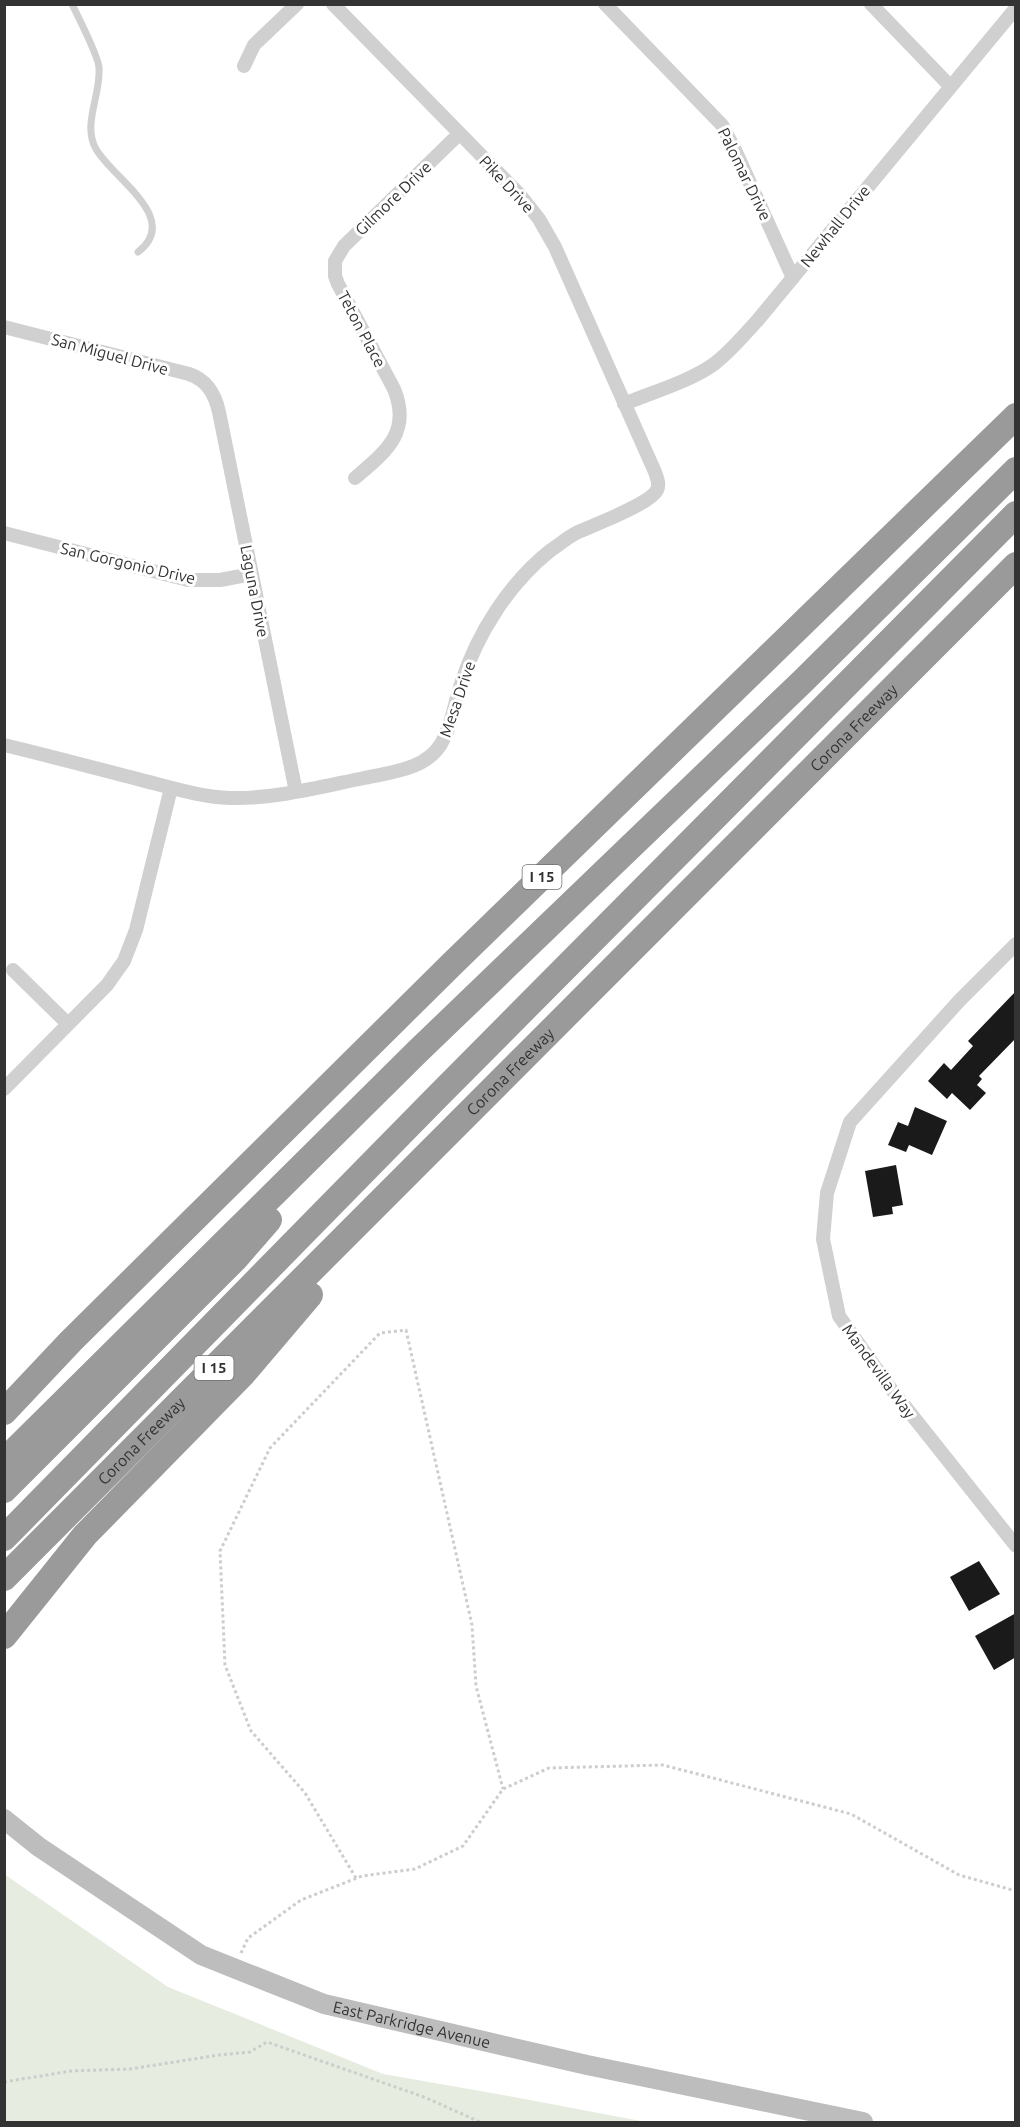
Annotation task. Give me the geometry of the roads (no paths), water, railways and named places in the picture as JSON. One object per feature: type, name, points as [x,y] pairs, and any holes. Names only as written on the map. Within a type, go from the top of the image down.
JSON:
[{"type":"highway","name":"I 15","points":[[4,1412],[71,1341],[452,964],[1016,416]]},
{"type":"highway","points":[[4,1461],[409,1060],[804,680],[1016,470]]},
{"type":"highway","points":[[4,1538],[435,1099],[1016,514]]},
{"type":"highway","name":"Corona Freeway","points":[[4,1578],[1016,565]]},
{"type":"highway","points":[[4,1491],[236,1258],[409,1060]]},
{"type":"highway","points":[[4,1513],[249,1271],[435,1099]]},
{"type":"highway","points":[[4,1636],[85,1535],[242,1375],[424,1159]]},
{"type":"highway","points":[[4,1403],[71,1341]]},
{"type":"main road","name":"East Parkridge Avenue","points":[[4,1819],[46,1852],[201,1955],[324,2004],[587,2065],[863,2122]]},
{"type":"street","points":[[244,66],[254,45],[297,4]]},
{"type":"street","name":"Pike Drive","points":[[333,4],[525,200],[544,227],[624,404]]},
{"type":"street","name":"Palomar Drive","points":[[605,4],[722,126],[741,162],[793,278]]},
{"type":"street","points":[[871,4],[950,86]]},
{"type":"street","name":"Newhall Drive","points":[[624,404],[713,365],[750,330],[1016,8]]},
{"type":"street","name":"Gilmore Drive","points":[[334,268],[335,261],[344,246],[459,134]]},
{"type":"street","name":"Teton Place","points":[[334,268],[338,284],[394,389],[401,416],[397,434],[386,451],[355,478]]},
{"type":"street","name":"San Miguel Drive","points":[[4,327],[189,374],[201,380],[211,390]]},
{"type":"street","name":"Laguna Drive","points":[[211,390],[218,406],[296,792]]},
{"type":"street","name":"Mesa Drive","points":[[4,745],[171,788],[230,798],[296,792],[405,769],[429,758],[440,747],[447,733],[460,685],[476,647],[516,585],[563,541],[637,506],[654,494],[658,487],[657,476],[624,404]]},
{"type":"street","name":"San Gorgonio Drive","points":[[4,533],[188,580],[215,580],[252,574]]},
{"type":"street","points":[[4,1089],[119,970],[138,925],[171,788]]},
{"type":"street","name":"Mandevilla Way","points":[[1016,944],[959,1001],[850,1122],[827,1193],[823,1239],[839,1316],[888,1385],[1016,1546]]},
{"type":"street","points":[[14,970],[68,1024]]},
{"type":"lane","points":[[72,4],[99,67],[90,137],[97,151],[152,216],[153,234],[147,246],[138,252]]}]
